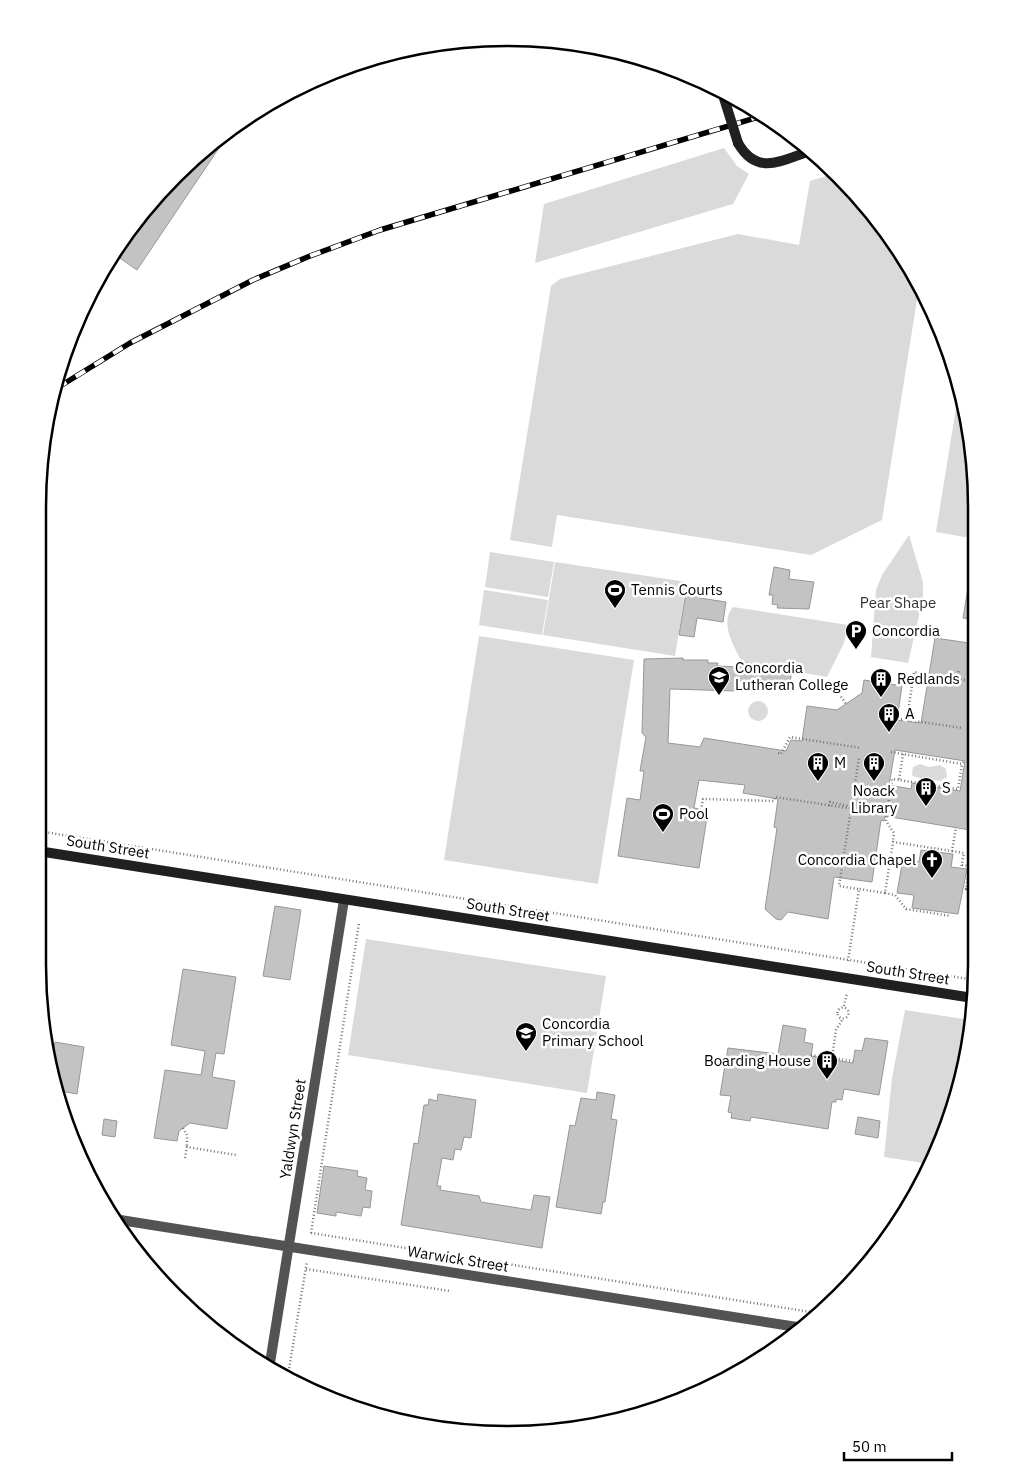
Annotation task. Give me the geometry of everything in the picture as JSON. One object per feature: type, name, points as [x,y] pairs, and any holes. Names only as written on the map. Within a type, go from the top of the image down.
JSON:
[{"type":"street","points":[[725,102],[738,143],[745,154],[753,161],[762,164],[772,163],[802,154]]},
{"type":"street","name":"South Street","points":[[46,852],[967,997]]},
{"type":"street","name":"Yaldwyn Street","points":[[270,1360],[344,900]]},
{"type":"street","name":"Warwick Street","points":[[124,1222],[793,1326]]},
{"type":"path","points":[[957,679],[959,670]]},
{"type":"path","points":[[907,719],[914,672],[968,681]]},
{"type":"path","points":[[834,688],[846,704]]},
{"type":"path","points":[[894,718],[963,728]]},
{"type":"path","points":[[778,753],[781,754],[790,736],[861,748]]},
{"type":"path","points":[[885,893],[894,833],[886,822],[892,779],[958,790],[963,762],[891,752]]},
{"type":"path","points":[[899,780],[903,754]]},
{"type":"path","points":[[859,758],[853,808],[839,886],[895,895],[906,909],[951,916]]},
{"type":"path","points":[[702,810],[703,799],[774,801],[775,797],[829,806],[830,802],[853,808]]},
{"type":"path","points":[[952,851],[956,827]]},
{"type":"path","points":[[46,832],[968,979]]},
{"type":"path","points":[[893,842],[964,853],[962,867],[968,866]]},
{"type":"path","points":[[968,875],[965,889],[968,890]]},
{"type":"path","points":[[848,961],[859,889]]},
{"type":"path","points":[[289,1370],[359,923]]},
{"type":"path","points":[[842,1020],[838,1012],[844,1006],[847,992]]},
{"type":"path","points":[[832,1058],[836,1030],[848,1014],[844,1006]]},
{"type":"path","points":[[811,1055],[853,1061]]},
{"type":"path","points":[[183,1128],[187,1135],[185,1158]]},
{"type":"path","points":[[187,1147],[236,1155]]},
{"type":"path","points":[[311,1233],[810,1312]]},
{"type":"path","points":[[306,1269],[450,1291]]},
{"type":"green space","points":[[724,148],[737,166],[749,174],[733,204],[535,263],[544,204]]},
{"type":"green space","points":[[827,176],[833,181],[873,227],[890,251],[917,298],[882,520],[811,555],[557,515],[552,547],[510,540],[551,286],[560,279],[738,234],[799,245],[810,181]]},
{"type":"green space","points":[[956,406],[967,477],[968,538],[936,532]]},
{"type":"green space","name":"Pear Shape","points":[[909,535],[923,582],[923,598],[908,663],[871,657],[876,590],[882,575]]},
{"type":"green space","points":[[490,552],[554,562],[548,597],[485,587]]},
{"type":"green space","name":"Tennis Courts","points":[[555,562],[687,582],[675,656],[543,635]]},
{"type":"green space","points":[[484,590],[548,600],[542,635],[479,625]]},
{"type":"green space","points":[[733,607],[848,625],[844,643],[827,677],[742,662],[729,634],[727,620]]},
{"type":"green space","points":[[479,636],[634,660],[598,884],[444,860]]},
{"type":"green space","points":[[758,701],[765,704],[768,711],[765,718],[758,721],[751,718],[748,711],[751,704]]},
{"type":"green space","points":[[920,764],[929,767],[940,765],[946,769],[947,777],[940,781],[915,777],[912,775],[913,767]]},
{"type":"green space","points":[[366,939],[606,976],[587,1093],[348,1055]]},
{"type":"green space","points":[[905,1010],[965,1019],[952,1084],[933,1141],[923,1163],[884,1157],[892,1078]]},
{"type":"building","points":[[219,147],[137,270],[120,258],[124,251],[141,227],[181,181]]},
{"type":"building","points":[[774,567],[790,570],[789,579],[814,582],[809,609],[777,608],[778,605],[772,604],[773,595],[769,595]]},
{"type":"building","points":[[968,588],[968,619],[963,618]]},
{"type":"building","points":[[686,593],[700,596],[700,598],[726,602],[723,622],[697,618],[694,637],[679,635]]},
{"type":"building","points":[[935,638],[968,643],[968,830],[885,816],[884,821],[881,820],[872,882],[834,877],[828,919],[788,912],[781,920],[776,919],[765,909],[777,828],[774,827],[778,799],[743,793],[745,785],[699,780],[694,808],[708,811],[699,868],[618,856],[627,798],[640,800],[644,771],[640,771],[646,737],[642,733],[644,659],[683,658],[683,660],[708,660],[708,663],[718,663],[717,666],[741,667],[742,662],[792,670],[789,688],[736,680],[736,691],[670,689],[668,743],[700,747],[704,738],[786,751],[791,740],[802,741],[807,706],[837,710],[862,693],[864,680],[902,686],[897,720],[921,723]],"holes":[[[895,750],[965,761],[960,791],[912,783],[911,789],[889,785]]]},
{"type":"building","name":"Concordia Chapel","points":[[921,850],[953,854],[951,867],[967,869],[958,914],[912,908],[914,895],[897,893],[903,859],[919,862]]},
{"type":"building","points":[[275,906],[301,910],[290,980],[263,976]]},
{"type":"building","points":[[183,969],[236,977],[224,1054],[216,1053],[212,1077],[235,1081],[227,1129],[190,1123],[179,1131],[177,1141],[154,1138],[165,1070],[201,1075],[205,1051],[171,1045]]},
{"type":"building","name":"Boarding House","points":[[783,1025],[806,1029],[804,1042],[813,1044],[811,1056],[853,1063],[855,1050],[862,1051],[865,1038],[888,1041],[879,1095],[844,1089],[842,1100],[836,1099],[836,1102],[832,1102],[828,1129],[751,1117],[750,1121],[731,1118],[732,1113],[728,1112],[731,1096],[720,1095],[728,1048],[778,1054]]},
{"type":"building","points":[[55,1042],[84,1047],[77,1094],[64,1092],[54,1049]]},
{"type":"building","points":[[597,1092],[615,1095],[611,1119],[617,1120],[605,1202],[603,1202],[601,1214],[556,1207],[570,1125],[575,1126],[581,1098],[596,1100]]},
{"type":"building","points":[[438,1094],[476,1100],[471,1138],[464,1137],[461,1150],[455,1149],[453,1160],[442,1158],[437,1186],[441,1186],[440,1190],[479,1196],[481,1202],[531,1210],[534,1195],[550,1197],[542,1248],[401,1225],[414,1143],[418,1144],[424,1105],[428,1105],[429,1099],[437,1101]]},
{"type":"building","points":[[858,1117],[880,1121],[878,1138],[855,1134]]},
{"type":"building","points":[[104,1119],[117,1121],[115,1137],[102,1135]]},
{"type":"building","points":[[324,1166],[358,1171],[357,1176],[367,1178],[365,1190],[372,1191],[370,1208],[363,1207],[361,1216],[336,1212],[336,1216],[317,1213]]},
{"type":"railway","points":[[63,384],[130,343],[253,280],[310,256],[380,230],[754,118]]},
{"type":"place","name":"Tennis Courts","points":[[615,609]]},
{"type":"place","name":"Concordia","points":[[856,650]]},
{"type":"place","name":"Concordia Lutheran College","points":[[719,696]]},
{"type":"place","name":"Redlands","points":[[881,698]]},
{"type":"place","name":"A","points":[[889,733]]},
{"type":"place","name":"M","points":[[818,782]]},
{"type":"place","name":"Noack Library","points":[[874,782]]},
{"type":"place","name":"S","points":[[926,807]]},
{"type":"place","name":"Pool","points":[[663,833]]},
{"type":"place","name":"Concordia Chapel","points":[[932,879]]},
{"type":"place","name":"Concordia Primary School","points":[[526,1052]]},
{"type":"place","name":"Boarding House","points":[[827,1080]]}]
